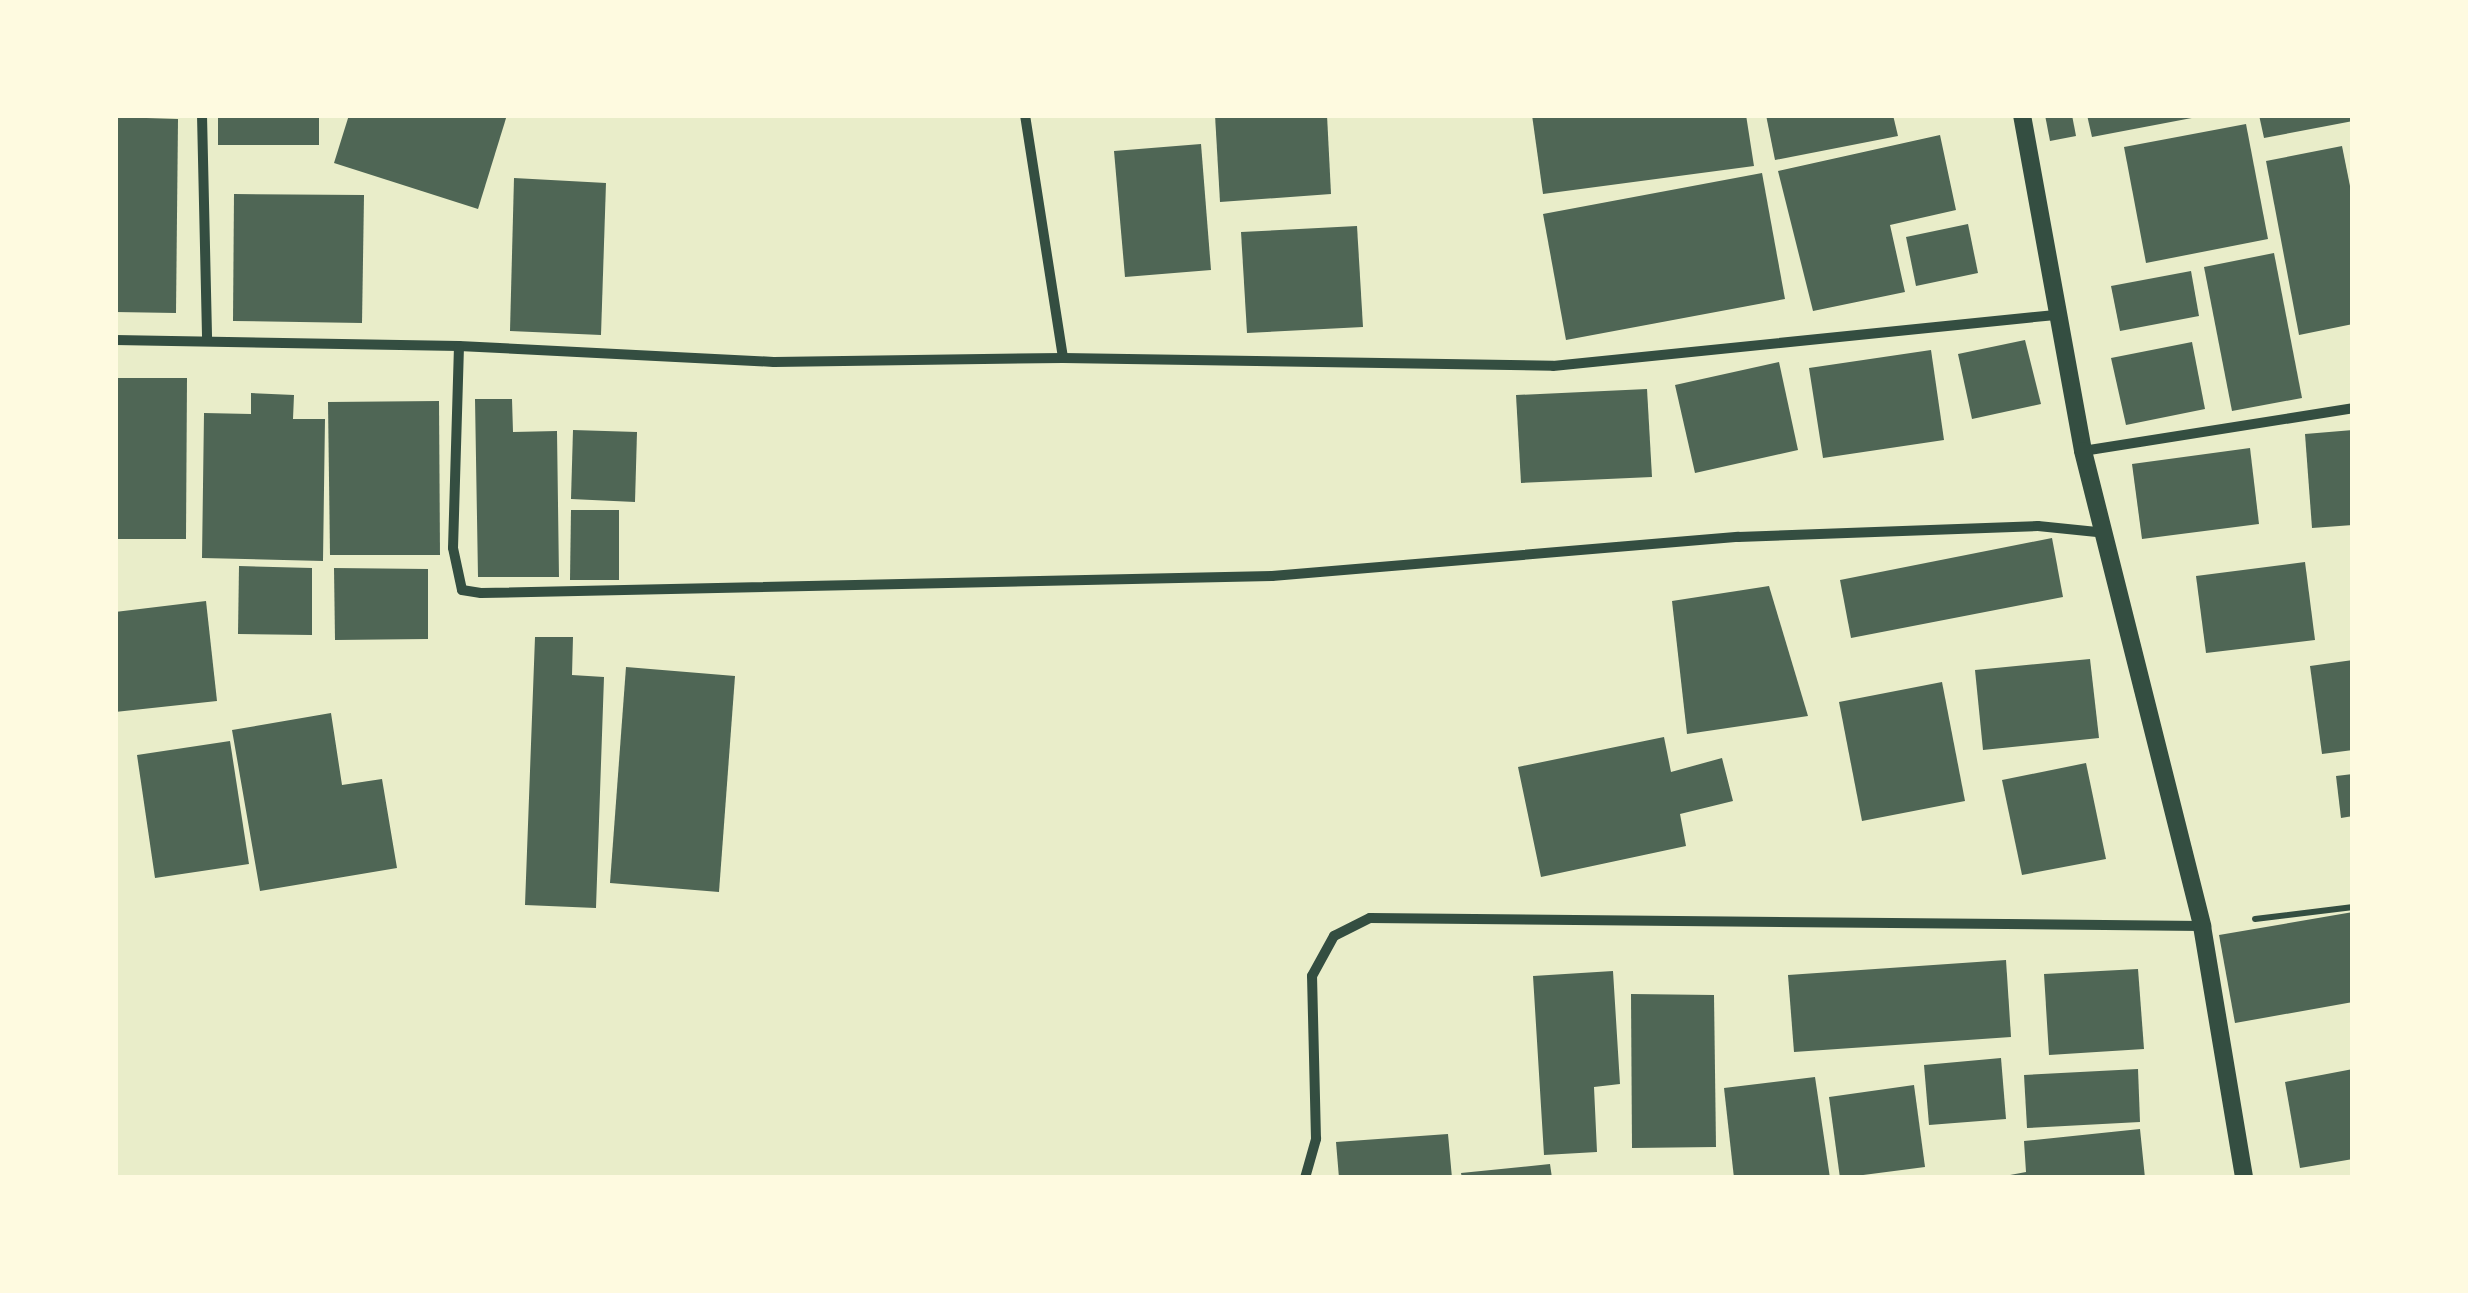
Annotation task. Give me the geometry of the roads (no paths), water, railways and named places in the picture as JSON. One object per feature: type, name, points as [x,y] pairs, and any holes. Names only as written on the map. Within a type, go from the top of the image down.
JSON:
[{"type":"street","points":[[202,115],[207,338]]},
{"type":"street","points":[[1025,115],[1064,358]]},
{"type":"street","points":[[2022,115],[2055,315],[2083,451],[2107,533],[2202,926],[2244,1178]]},
{"type":"street","points":[[115,340],[207,338],[459,346],[774,362],[1064,358],[1553,366],[2055,315]]},
{"type":"street","points":[[459,346],[453,548],[462,590],[481,594],[1272,576],[1738,538],[2038,526],[2107,533]]},
{"type":"street","points":[[2083,451],[2353,408]]},
{"type":"street","points":[[1305,1178],[1316,1139],[1312,976],[1334,936],[1370,918],[2202,926]]}]
